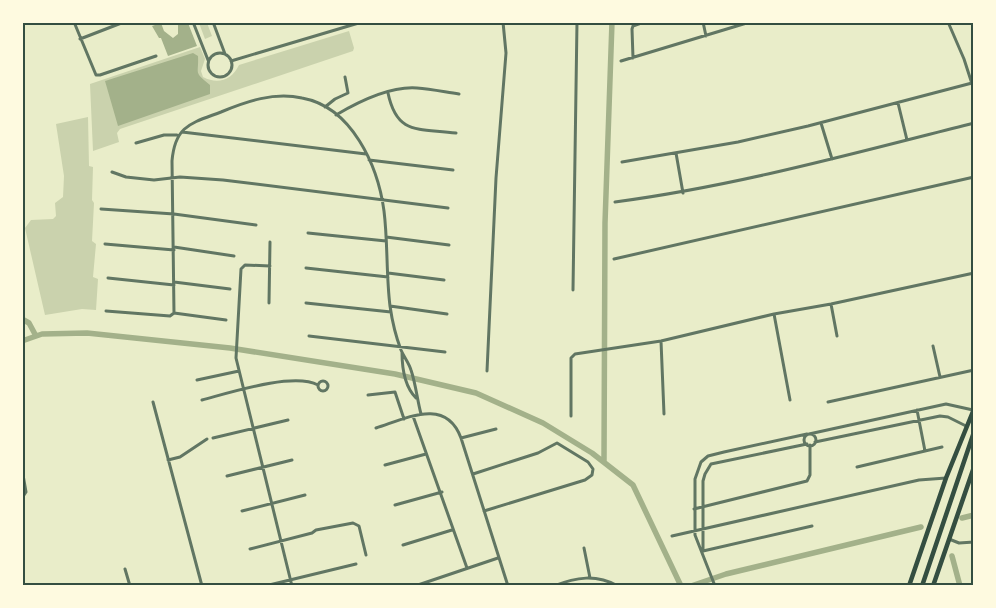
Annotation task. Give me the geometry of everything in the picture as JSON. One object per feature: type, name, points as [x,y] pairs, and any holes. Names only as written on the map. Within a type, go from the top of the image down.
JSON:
[{"type":"main road","points":[[909,586],[946,478],[973,409]]},
{"type":"main road","points":[[922,586],[974,432]]},
{"type":"main road","points":[[933,586],[973,470]]},
{"type":"street","points":[[74,22],[93,72],[98,75],[156,56]]},
{"type":"street","points":[[80,39],[124,22]]},
{"type":"street","points":[[193,22],[208,60],[209,72],[219,77],[230,72],[231,61],[225,54],[212,22]]},
{"type":"street","points":[[231,61],[362,22]]},
{"type":"street","points":[[488,371],[496,178],[506,53],[503,22]]},
{"type":"street","points":[[574,290],[577,22]]},
{"type":"street","points":[[633,58],[632,29],[633,26],[644,22]]},
{"type":"street","points":[[703,22],[706,36]]},
{"type":"street","points":[[621,62],[750,22]]},
{"type":"street","points":[[948,22],[974,90]]},
{"type":"street","points":[[208,60],[217,53],[225,54]]},
{"type":"street","points":[[325,107],[335,99],[348,93],[344,77]]},
{"type":"street","points":[[622,162],[822,123],[972,84]]},
{"type":"street","points":[[336,115],[356,104],[388,93],[415,87],[460,94]]},
{"type":"street","points":[[388,93],[394,114],[405,125],[456,133]]},
{"type":"street","points":[[174,313],[173,147],[178,135],[198,121],[264,98],[303,98],[325,107],[336,115],[359,140],[369,160],[382,200],[391,312],[399,346],[408,361],[415,384],[416,398],[421,414]]},
{"type":"street","points":[[898,103],[907,140]]},
{"type":"street","points":[[822,123],[832,160]]},
{"type":"street","points":[[614,202],[683,193],[832,160],[974,123]]},
{"type":"street","points":[[182,132],[366,154]]},
{"type":"street","points":[[136,143],[164,135],[178,135]]},
{"type":"street","points":[[676,152],[683,193]]},
{"type":"street","points":[[369,160],[454,170]]},
{"type":"street","points":[[112,172],[126,177],[180,177],[223,180],[448,208]]},
{"type":"street","points":[[614,259],[974,177]]},
{"type":"street","points":[[101,209],[174,214],[256,224]]},
{"type":"street","points":[[308,233],[449,245]]},
{"type":"street","points":[[269,303],[270,242]]},
{"type":"street","points":[[105,244],[234,256]]},
{"type":"street","points":[[270,266],[245,265],[241,269],[236,355],[292,586]]},
{"type":"street","points":[[306,268],[444,280]]},
{"type":"street","points":[[571,416],[571,358],[575,354],[661,340],[774,314],[831,304],[974,273]]},
{"type":"street","points":[[108,278],[230,288]]},
{"type":"street","points":[[306,303],[391,312]]},
{"type":"street","points":[[831,304],[837,336]]},
{"type":"street","points":[[390,306],[446,314]]},
{"type":"street","points":[[106,311],[170,316],[174,313],[226,320]]},
{"type":"street","points":[[774,314],[790,400]]},
{"type":"street","points":[[309,336],[445,352]]},
{"type":"street","points":[[661,340],[664,414]]},
{"type":"street","points":[[933,346],[940,377]]},
{"type":"street","points":[[402,352],[404,372],[410,392],[416,398]]},
{"type":"street","points":[[828,402],[974,370]]},
{"type":"street","points":[[197,380],[239,371]]},
{"type":"street","points":[[202,400],[279,382],[305,381],[318,384]]},
{"type":"street","points":[[368,395],[395,392],[404,419]]},
{"type":"street","points":[[153,402],[202,586]]},
{"type":"street","points":[[714,584],[703,551],[696,539],[695,530],[694,508],[697,469],[708,456],[946,404],[973,409]]},
{"type":"street","points":[[918,410],[918,422],[925,452]]},
{"type":"street","points":[[376,428],[421,414],[436,414],[450,419],[457,427],[508,586]]},
{"type":"street","points":[[413,416],[442,492],[452,530],[467,568]]},
{"type":"street","points":[[703,551],[703,481],[711,464],[940,416],[948,417],[966,426]]},
{"type":"street","points":[[213,438],[288,420]]},
{"type":"street","points":[[461,438],[496,429]]},
{"type":"street","points":[[808,434],[815,437],[815,442]]},
{"type":"street","points":[[694,508],[702,508],[807,481],[810,475],[808,445],[804,439],[808,434]]},
{"type":"street","points":[[168,460],[180,456],[207,439]]},
{"type":"street","points":[[472,474],[538,453],[558,443],[588,462],[593,469],[592,475],[585,480],[484,511]]},
{"type":"street","points":[[858,467],[942,447]]},
{"type":"street","points":[[724,452],[726,461]]},
{"type":"street","points":[[385,465],[426,454]]},
{"type":"street","points":[[227,476],[292,460]]},
{"type":"street","points":[[22,469],[26,492],[22,498]]},
{"type":"street","points":[[672,536],[919,480],[946,478]]},
{"type":"street","points":[[395,505],[442,492]]},
{"type":"street","points":[[242,511],[305,496]]},
{"type":"street","points":[[250,549],[316,530],[353,523],[359,526],[366,555]]},
{"type":"street","points":[[703,551],[812,526]]},
{"type":"street","points":[[402,544],[452,530]]},
{"type":"street","points":[[696,539],[704,538]]},
{"type":"street","points":[[949,539],[959,543],[974,542]]},
{"type":"street","points":[[584,548],[590,578]]},
{"type":"street","points":[[414,586],[498,558]]},
{"type":"street","points":[[266,586],[356,564]]},
{"type":"street","points":[[125,569],[130,586]]},
{"type":"street","points":[[554,586],[573,578],[607,580],[618,586]]},
{"type":"shaded area","points":[[161,23],[164,31],[173,38],[178,34],[178,23],[188,23],[197,46],[168,56],[161,38],[159,38],[152,26]]},
{"type":"shaded area","points":[[199,23],[207,23],[212,36],[205,39]]},
{"type":"shaded area","points":[[349,31],[354,48],[353,51],[120,129],[117,133],[119,142],[93,151],[90,84],[200,47],[205,59],[201,71],[203,77],[214,81],[224,80],[233,74],[239,65]],"holes":[[[197,66],[197,74],[201,80],[106,81]]]},
{"type":"shaded area","points":[[193,53],[198,56],[198,72],[210,85],[210,94],[118,126],[105,81]]},
{"type":"shaded area","points":[[88,117],[89,166],[93,167],[92,241],[96,244],[93,277],[98,279],[96,310],[82,309],[45,315],[25,228],[31,220],[53,219],[56,216],[55,203],[63,197],[64,176],[56,124]]},
{"type":"waterway","points":[[604,462],[605,223],[612,22]]},
{"type":"waterway","points":[[22,319],[29,323],[36,336]]},
{"type":"waterway","points":[[22,341],[42,334],[87,333],[230,348],[395,374],[476,393],[543,423],[592,453],[633,485],[681,586]]},
{"type":"waterway","points":[[962,518],[974,515]]},
{"type":"waterway","points":[[691,586],[726,574],[921,527]]},
{"type":"waterway","points":[[952,556],[960,586]]}]
